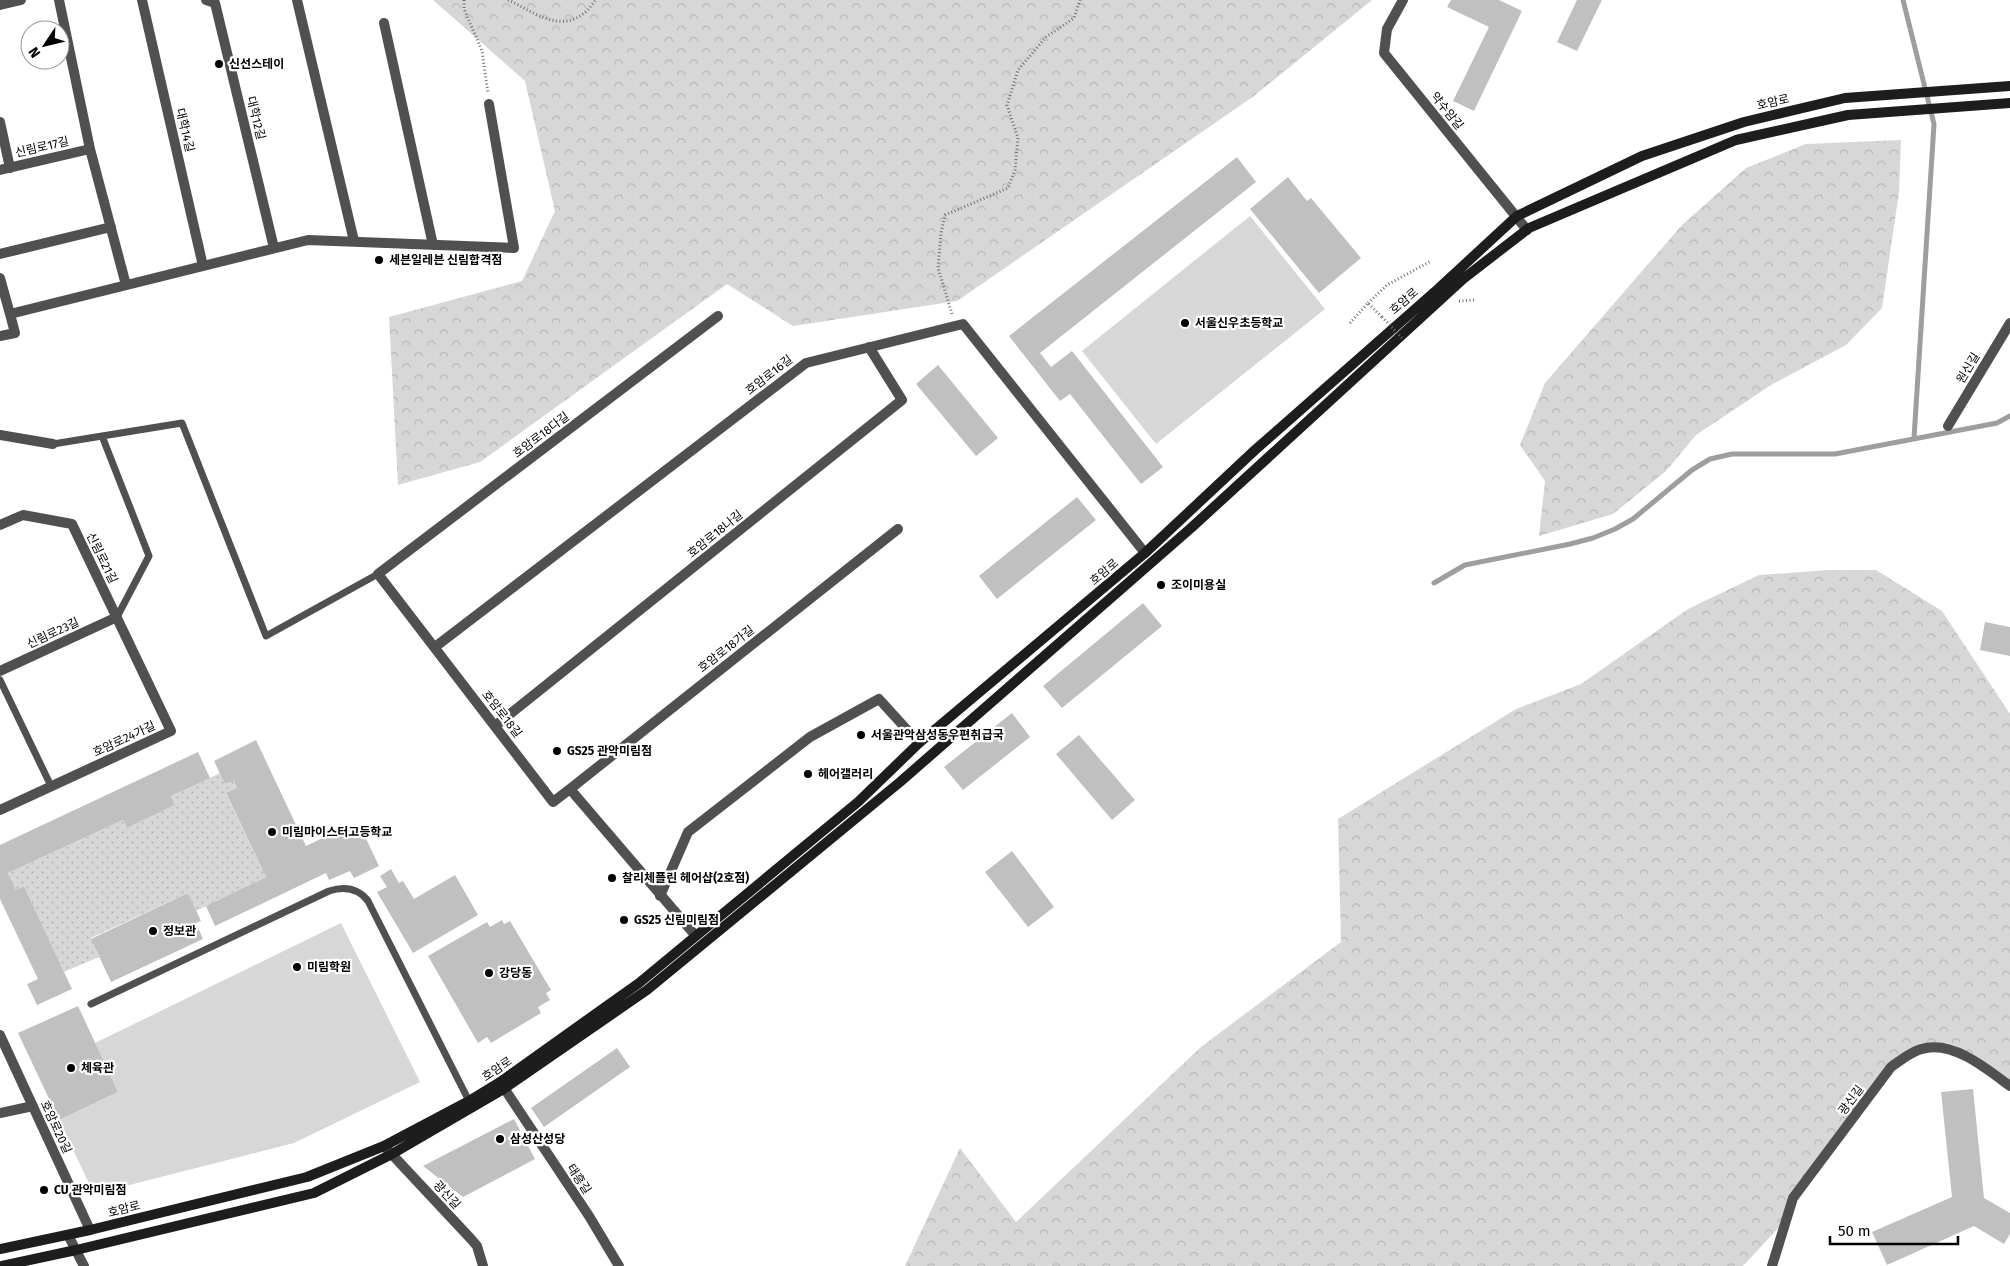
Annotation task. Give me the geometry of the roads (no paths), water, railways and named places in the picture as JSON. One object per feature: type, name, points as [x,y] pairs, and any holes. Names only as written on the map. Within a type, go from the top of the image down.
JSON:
[{"type":"main road","name":"호암로","points":[[0,1249],[90,1230],[307,1177],[384,1146],[469,1101],[502,1086],[639,983],[858,802],[919,743],[1145,553],[1262,444],[1438,289],[1517,216],[1642,156],[1744,122],[1845,98],[2010,86]]},
{"type":"main road","points":[[2,1266],[314,1193],[392,1154],[502,1086],[647,990],[900,782],[1191,528],[1463,279],[1527,230],[1736,140],[1848,115],[2010,103]]},
{"type":"street","points":[[0,5],[21,0]]},
{"type":"street","points":[[58,0],[90,149],[126,285]]},
{"type":"street","name":"대학14길","points":[[142,0],[203,266]]},
{"type":"street","name":"대학12길","points":[[206,0],[215,3],[274,248]]},
{"type":"street","points":[[297,0],[354,241]]},
{"type":"street","name":"약수암길","points":[[1402,0],[1387,29],[1384,53],[1527,230]]},
{"type":"street","points":[[384,24],[433,245]]},
{"type":"street","points":[[10,314],[308,240],[514,248],[489,104]]},
{"type":"street","points":[[0,122],[5,169]]},
{"type":"street","name":"신림로17길","points":[[5,169],[90,149]]},
{"type":"street","points":[[0,254],[111,227]]},
{"type":"street","points":[[0,278],[15,333],[0,336]]},
{"type":"street","name":"호암로18다길","points":[[378,574],[718,316]]},
{"type":"street","name":"원신길","points":[[1948,426],[2010,323]]},
{"type":"street","name":"호암로16길","points":[[435,648],[806,362],[963,324],[1145,553]]},
{"type":"street","name":"호암로18나길","points":[[495,726],[902,400],[869,347]]},
{"type":"street","points":[[0,435],[53,444]]},
{"type":"street","name":"신림로21길","points":[[0,525],[23,515],[72,524],[117,617]]},
{"type":"street","name":"호암로18가길","points":[[570,789],[898,529]]},
{"type":"street","name":"호암로18길","points":[[378,574],[553,802],[570,789]]},
{"type":"street","name":"신림로23길","points":[[0,671],[117,617]]},
{"type":"street","name":"호암로24가길","points":[[0,810],[171,730],[117,617]]},
{"type":"street","points":[[660,896],[688,832],[810,736],[879,699],[919,743]]},
{"type":"street","points":[[570,789],[695,936]]},
{"type":"street","name":"호암로20길","points":[[0,1035],[90,1230]]},
{"type":"street","name":"광신길","points":[[1772,1266],[1793,1198],[1891,1067],[1908,1055],[1926,1048],[1950,1049],[1984,1066],[2010,1086]]},
{"type":"street","name":"태흥길","points":[[502,1086],[589,1216],[619,1266]]},
{"type":"street","points":[[0,1113],[33,1106]]},
{"type":"street","name":"광신길","points":[[384,1146],[477,1246],[483,1266]]},
{"type":"street","points":[[68,1234],[84,1266]]},
{"type":"lane","points":[[53,444],[182,423],[266,636],[378,574]]},
{"type":"lane","points":[[102,436],[149,556],[117,617]]},
{"type":"lane","points":[[0,680],[51,786]]},
{"type":"lane","points":[[90,1004],[330,891],[340,888],[350,889],[360,893],[368,901],[469,1101]]},
{"type":"waterway","points":[[1903,0],[1934,124],[1914,438]]},
{"type":"waterway","points":[[1434,583],[1465,565],[1570,544],[1593,538],[1615,529],[1633,519],[1692,470],[1710,459],[1732,454],[1835,454],[1997,423],[2010,416]]},
{"type":"place","name":"신선스테이","points":[[219,64]]},
{"type":"place","name":"세븐일레븐 신림합격점","points":[[379,260]]},
{"type":"place","name":"서울신우초등학교","points":[[1185,323]]},
{"type":"place","name":"조이미용실","points":[[1161,585]]},
{"type":"place","name":"서울관악삼성동우편취급국","points":[[861,735]]},
{"type":"place","name":"GS25 관악미림점","points":[[557,751]]},
{"type":"place","name":"헤어갤러리","points":[[808,774]]},
{"type":"place","name":"미림마이스터고등학교","points":[[272,832]]},
{"type":"place","name":"찰리체플린 헤어샵(2호점)","points":[[612,878]]},
{"type":"place","name":"GS25 신림미림점","points":[[624,920]]},
{"type":"place","name":"정보관","points":[[153,931]]},
{"type":"place","name":"미림학원","points":[[297,967]]},
{"type":"place","name":"강당동","points":[[489,973]]},
{"type":"place","name":"체육관","points":[[71,1068]]},
{"type":"place","name":"삼성산성당","points":[[500,1139]]},
{"type":"place","name":"CU 관악미림점","points":[[44,1190]]}]
